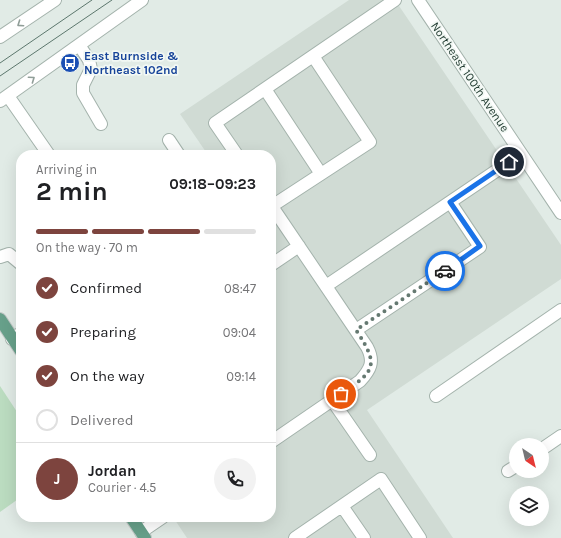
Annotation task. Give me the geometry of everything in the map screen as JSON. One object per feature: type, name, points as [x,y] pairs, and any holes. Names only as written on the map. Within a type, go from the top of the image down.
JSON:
[{"type":"main road","points":[[0,319],[16,335]]},
{"type":"main road","points":[[134,522],[143,535]]},
{"type":"street","points":[[0,38],[55,0]]},
{"type":"street","points":[[45,150],[4,98],[142,0]]},
{"type":"street","points":[[234,150],[215,123],[395,0]]},
{"type":"street","name":"Northeast 100th Avenue","points":[[418,0],[561,214]]},
{"type":"street","points":[[80,45],[90,60],[91,69],[83,85],[83,93],[102,124]]},
{"type":"street","points":[[276,203],[370,142],[313,56]]},
{"type":"street","points":[[265,89],[321,174]]},
{"type":"street","points":[[169,140],[176,150]]},
{"type":"street","points":[[326,286],[521,154]]},
{"type":"street","points":[[356,330],[480,246],[450,202]]},
{"type":"street","points":[[276,213],[356,330],[370,353],[372,362],[370,370],[360,381],[276,439]]},
{"type":"street","points":[[276,261],[298,246]]},
{"type":"street","points":[[0,257],[9,254],[16,260]]},
{"type":"street","points":[[436,396],[561,310]]},
{"type":"street","points":[[332,400],[370,454]]},
{"type":"street","points":[[549,444],[561,436]]},
{"type":"street","points":[[303,536],[342,506],[381,479],[420,538]]},
{"type":"street","points":[[342,506],[364,538]]},
{"type":"street","points":[[143,535],[157,522]]},
{"type":"shaded area","points":[[349,0],[395,0],[561,245],[561,279],[367,410],[453,538],[187,538],[176,522],[276,522],[276,150],[205,150],[180,114]]},
{"type":"green space","points":[[0,386],[16,410],[16,501],[0,512]]},
{"type":"tram line","points":[[0,63],[92,0]]},
{"type":"tram line","points":[[0,76],[112,0]]},
{"type":"way so far","points":[[341,394],[360,381],[367,374],[370,370],[372,362],[372,357],[356,330],[445,271]]},
{"type":"place","name":"East Burnside & Northeast 102nd","points":[[70,63]]},
{"type":"route","points":[[445,271],[480,246],[450,202],[509,162]]}]
